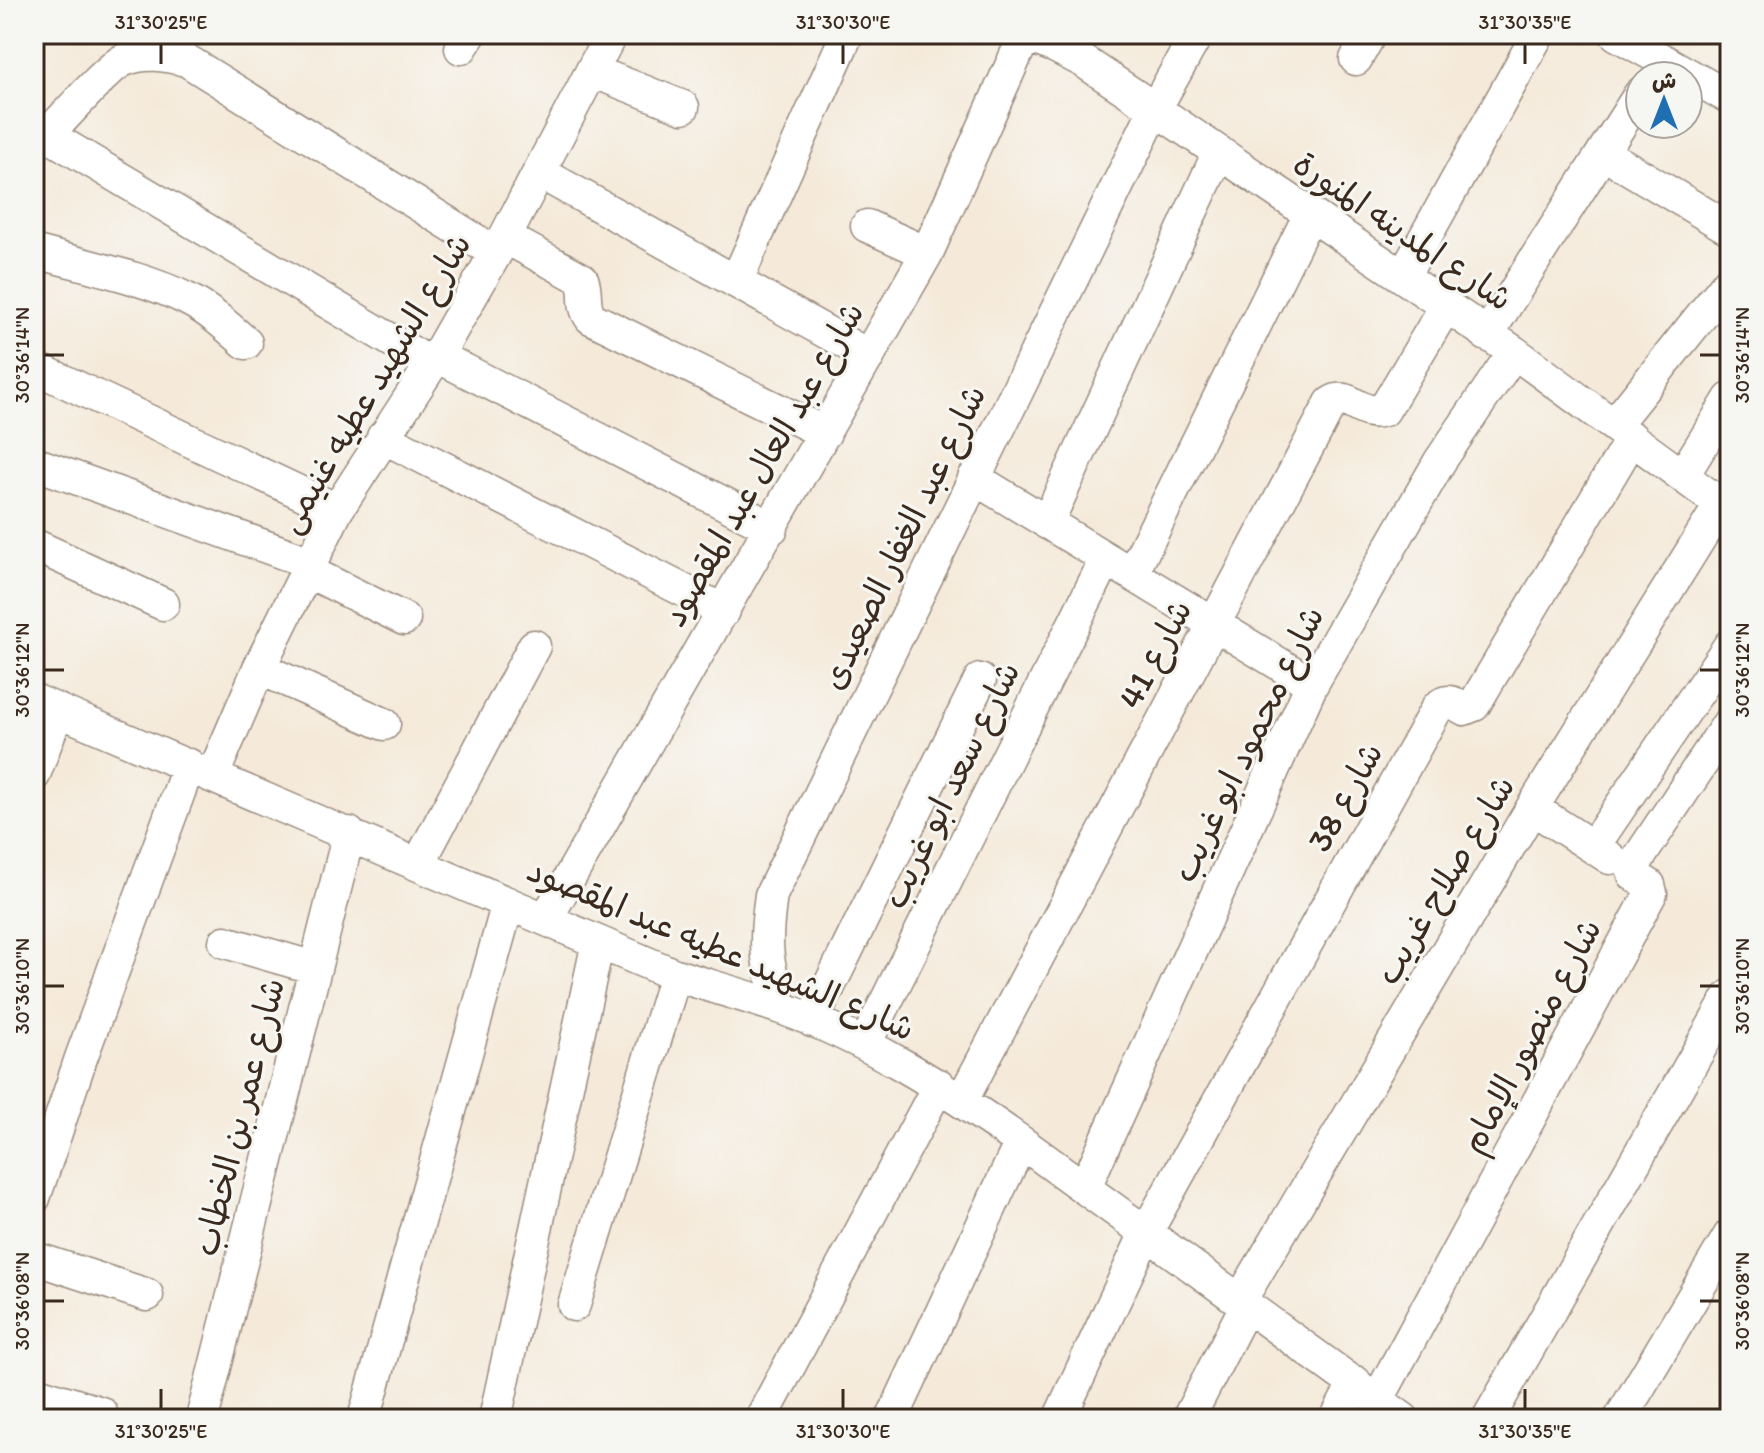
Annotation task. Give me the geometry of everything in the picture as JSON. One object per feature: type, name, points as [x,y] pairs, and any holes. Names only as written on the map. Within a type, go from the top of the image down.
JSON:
[{"type":"street","name":"شارع الشهيد عطيه غنيمى","points":[[34,1198],[81,1058],[201,770],[259,668],[337,510],[434,360],[500,245],[611,34]]},
{"type":"street","points":[[736,282],[847,34]]},
{"type":"street","name":"شارع عبد الغفار الصعيدى","points":[[782,1008],[769,972],[765,933],[771,895],[1155,109],[1197,34]]},
{"type":"street","points":[[1403,277],[1538,34]]},
{"type":"street","points":[[1616,34],[1647,60]]},
{"type":"street","name":"شارع المدينه المنورة","points":[[1040,37],[1083,61],[1514,352],[1726,508]]},
{"type":"street","name":"شارع عبد العال عبد المقصود","points":[[546,919],[927,253],[1040,37]]},
{"type":"street","points":[[772,528],[434,360],[40,131],[121,60],[142,55],[165,55],[186,60],[500,245],[582,279],[586,293],[585,307],[591,318],[825,433]]},
{"type":"street","points":[[592,71],[683,107]]},
{"type":"street","points":[[1704,87],[1730,98]]},
{"type":"street","points":[[1487,335],[1624,120]]},
{"type":"street","points":[[1047,523],[1219,152]]},
{"type":"street","points":[[1603,153],[1730,229]]},
{"type":"street","points":[[539,172],[869,356]]},
{"type":"street","name":"شارع سعد ابو غريب","points":[[865,1044],[1310,214]]},
{"type":"street","points":[[867,226],[927,253]]},
{"type":"street","points":[[34,251],[188,299],[219,319],[246,343]]},
{"type":"street","points":[[1623,432],[1730,280]]},
{"type":"street","name":"شارع 41","points":[[761,1419],[951,1093],[1214,624],[1331,403],[1343,398],[1363,411],[1384,410],[1446,306]]},
{"type":"street","name":"شارع محمود ابو غريب","points":[[1085,1187],[1312,684],[1440,461],[1514,352]]},
{"type":"street","points":[[34,367],[337,510]]},
{"type":"street","points":[[1683,475],[1730,399]]},
{"type":"street","name":"شارع 38","points":[[1147,1231],[1437,708],[1448,701],[1464,709],[1474,705],[1623,432]]},
{"type":"street","points":[[383,437],[724,611]]},
{"type":"street","points":[[34,463],[309,567],[404,619]]},
{"type":"street","points":[[974,478],[1312,684]]},
{"type":"street","name":"شارع صلاح غريب","points":[[1188,1419],[1244,1302],[1532,808],[1726,508]]},
{"type":"street","points":[[34,545],[163,604]]},
{"type":"street","points":[[1593,847],[1730,645]]},
{"type":"street","points":[[419,863],[534,646]]},
{"type":"street","points":[[259,668],[384,724]]},
{"type":"street","points":[[812,1021],[980,680]]},
{"type":"street","points":[[34,775],[46,705]]},
{"type":"street","name":"شارع الشهيد عطيه عبد المقصود","points":[[46,705],[675,975],[782,1008],[865,1044],[951,1093],[1147,1231],[1403,1419]]},
{"type":"street","points":[[1532,808],[1632,872],[1730,721]]},
{"type":"street","name":"شارع عمر بن الخطاب","points":[[202,1419],[349,833]]},
{"type":"street","name":"شارع منصور الإمام","points":[[1336,1419],[1366,1391],[1651,893],[1649,885],[1632,872]]},
{"type":"street","points":[[364,1419],[508,903]]},
{"type":"street","points":[[225,942],[315,968]]},
{"type":"street","points":[[495,1419],[598,942]]},
{"type":"street","points":[[574,1305],[675,975]]},
{"type":"street","points":[[1488,1419],[1730,996]]},
{"type":"street","points":[[892,1419],[1021,1142]]},
{"type":"street","points":[[1059,1419],[1147,1231]]},
{"type":"street","points":[[1620,1419],[1730,1235]]},
{"type":"street","points":[[34,1258],[147,1295]]},
{"type":"street","points":[[34,1392],[101,1413]]}]
